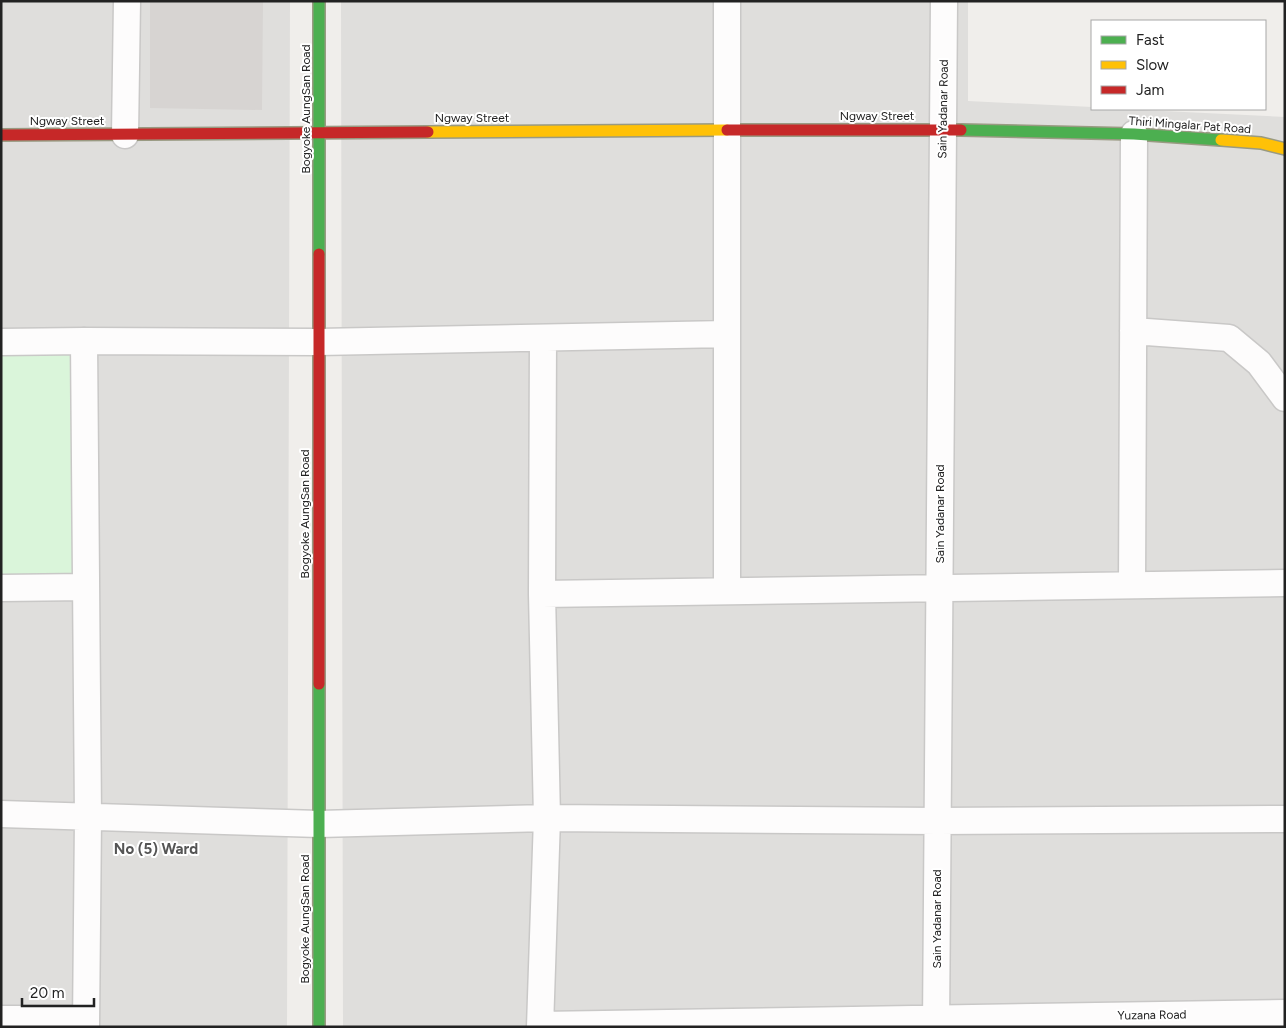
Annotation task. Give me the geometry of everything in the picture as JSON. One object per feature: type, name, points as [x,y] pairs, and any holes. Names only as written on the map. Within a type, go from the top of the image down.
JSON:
[{"type":"street","points":[[125,135],[127,1]]},
{"type":"street","name":"Bogyoke AungSan Road","points":[[319,1027],[320,1]]},
{"type":"street","points":[[727,1],[727,591]]},
{"type":"street","name":"Sain Yadanar Road","points":[[936,1022],[944,1]]},
{"type":"street","name":"Ngway Street","points":[[1,136],[942,129]]},
{"type":"street","name":"Thiri Mingalar Pat Road","points":[[942,129],[1134,134],[1261,143],[1285,149]]},
{"type":"street","points":[[1132,585],[1134,134]]},
{"type":"street","points":[[1134,331],[1229,338],[1258,363],[1285,398]]},
{"type":"street","points":[[1,342],[319,342],[727,334]]},
{"type":"street","points":[[540,1026],[547,818],[542,594],[543,338]]},
{"type":"street","points":[[1,1019],[86,1023],[88,817],[84,341]]},
{"type":"street","points":[[542,594],[1285,583]]},
{"type":"street","points":[[1,588],[86,587]]},
{"type":"street","points":[[1,814],[319,824],[547,818],[1285,819]]},
{"type":"street","name":"Yuzana Road","points":[[540,1026],[1136,1021],[1285,1013]]},
{"type":"shaded area","points":[[1,1],[290,1],[287,1027],[1,1027]]},
{"type":"shaded area","points":[[341,1],[968,1],[968,101],[1091,107],[1091,110],[1142,110],[1285,117],[1285,1027],[343,1027]]},
{"type":"green space","points":[[1,346],[79,346],[79,580],[1,580]]},
{"type":"building","points":[[150,1],[263,1],[262,110],[150,108]]},
{"type":"traffic: fast","points":[[319,1],[319,254]]},
{"type":"traffic: fast","points":[[961,130],[1134,134],[1221,140]]},
{"type":"traffic: fast","points":[[319,684],[319,1027]]},
{"type":"traffic: slow","points":[[428,132],[727,130]]},
{"type":"traffic: slow","points":[[1221,140],[1261,143],[1285,149]]},
{"type":"traffic: jam","points":[[727,130],[961,130]]},
{"type":"traffic: jam","points":[[1,135],[428,132]]},
{"type":"traffic: jam","points":[[319,254],[319,684]]},
{"type":"district","name":"No (5) Ward","points":[[156,849]]}]
